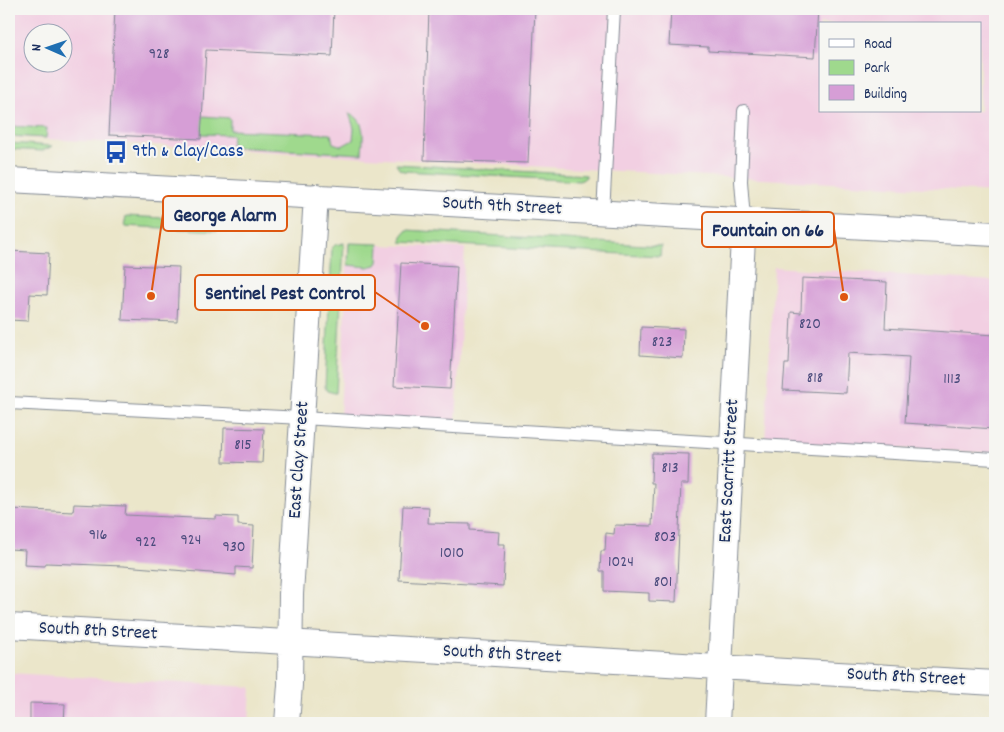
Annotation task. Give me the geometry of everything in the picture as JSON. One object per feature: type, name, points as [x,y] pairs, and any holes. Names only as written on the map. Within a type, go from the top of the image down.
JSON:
[{"type":"street","name":"South 9th Street","points":[[9,180],[995,234]]},
{"type":"street","name":"East Clay Street","points":[[287,723],[291,594],[316,196]]},
{"type":"street","name":"East Scarritt Street","points":[[717,723],[744,220]]},
{"type":"street","name":"South 8th Street","points":[[9,626],[995,683]]},
{"type":"lane","points":[[603,213],[614,9]]},
{"type":"lane","points":[[744,111],[741,181],[744,220]]},
{"type":"lane","points":[[9,403],[302,418],[995,459]]},
{"type":"shaded area","points":[[9,9],[995,9],[995,192],[9,137]]},
{"type":"shaded area","points":[[348,244],[465,248],[456,424],[340,417]]},
{"type":"shaded area","points":[[774,267],[995,281],[995,453],[765,442]]},
{"type":"shaded area","points":[[9,673],[251,687],[249,723],[9,723]]},
{"type":"green space","points":[[349,113],[359,120],[363,130],[362,154],[231,147],[232,135],[201,134],[202,116],[230,118],[230,130],[331,134],[333,143],[342,146],[353,140],[354,128]]},
{"type":"green space","points":[[9,126],[47,128],[46,138],[9,136]]},
{"type":"green space","points":[[9,143],[53,146],[42,151],[9,149]]},
{"type":"green space","points":[[396,164],[586,175],[586,177],[579,181],[403,171]]},
{"type":"green space","points":[[126,216],[219,221],[218,231],[124,226]]},
{"type":"green space","points":[[407,230],[661,246],[660,256],[401,242],[402,236]]},
{"type":"green space","points":[[344,243],[335,393],[327,391],[325,387],[332,248],[335,245]]},
{"type":"green space","points":[[349,243],[379,244],[378,262],[376,265],[368,267],[348,265]]},
{"type":"building","points":[[115,9],[334,9],[332,56],[206,50],[201,139],[109,135]]},
{"type":"building","points":[[429,9],[535,9],[528,163],[424,160]]},
{"type":"building","points":[[671,9],[818,9],[815,57],[708,51],[708,47],[669,45]]},
{"type":"building","points":[[9,251],[49,253],[47,295],[30,294],[28,321],[9,320]]},
{"type":"building","points":[[401,263],[457,266],[450,389],[394,386]]},
{"type":"building","points":[[125,265],[179,267],[177,322],[122,320]]},
{"type":"building","points":[[802,278],[887,282],[885,328],[995,335],[995,429],[905,423],[909,357],[848,353],[846,393],[783,390],[785,364],[789,364],[791,312],[801,313]]},
{"type":"building","points":[[641,327],[684,329],[683,358],[640,355]]},
{"type":"building","points":[[224,428],[264,429],[262,463],[223,462]]},
{"type":"building","points":[[652,453],[689,454],[688,484],[681,484],[676,602],[649,601],[649,593],[604,591],[604,571],[600,571],[601,551],[605,551],[606,533],[614,534],[615,525],[652,526],[654,483],[651,483]]},
{"type":"building","points":[[74,504],[126,506],[125,515],[216,519],[216,516],[238,517],[238,525],[254,526],[252,568],[236,567],[236,575],[123,566],[46,563],[45,566],[24,565],[25,550],[9,549],[11,509],[73,512]]},
{"type":"building","points":[[403,506],[429,507],[428,523],[470,524],[470,530],[499,532],[498,544],[505,544],[503,586],[399,580]]},
{"type":"building","points":[[30,703],[65,704],[64,723],[30,723]]},
{"type":"place","name":"9th & Clay/Cass","points":[[116,152]]},
{"type":"place","name":"George Alarm","points":[[151,296]]},
{"type":"place","name":"Fountain on 66","points":[[844,297]]},
{"type":"place","name":"Sentinel Pest Control","points":[[425,326]]}]
